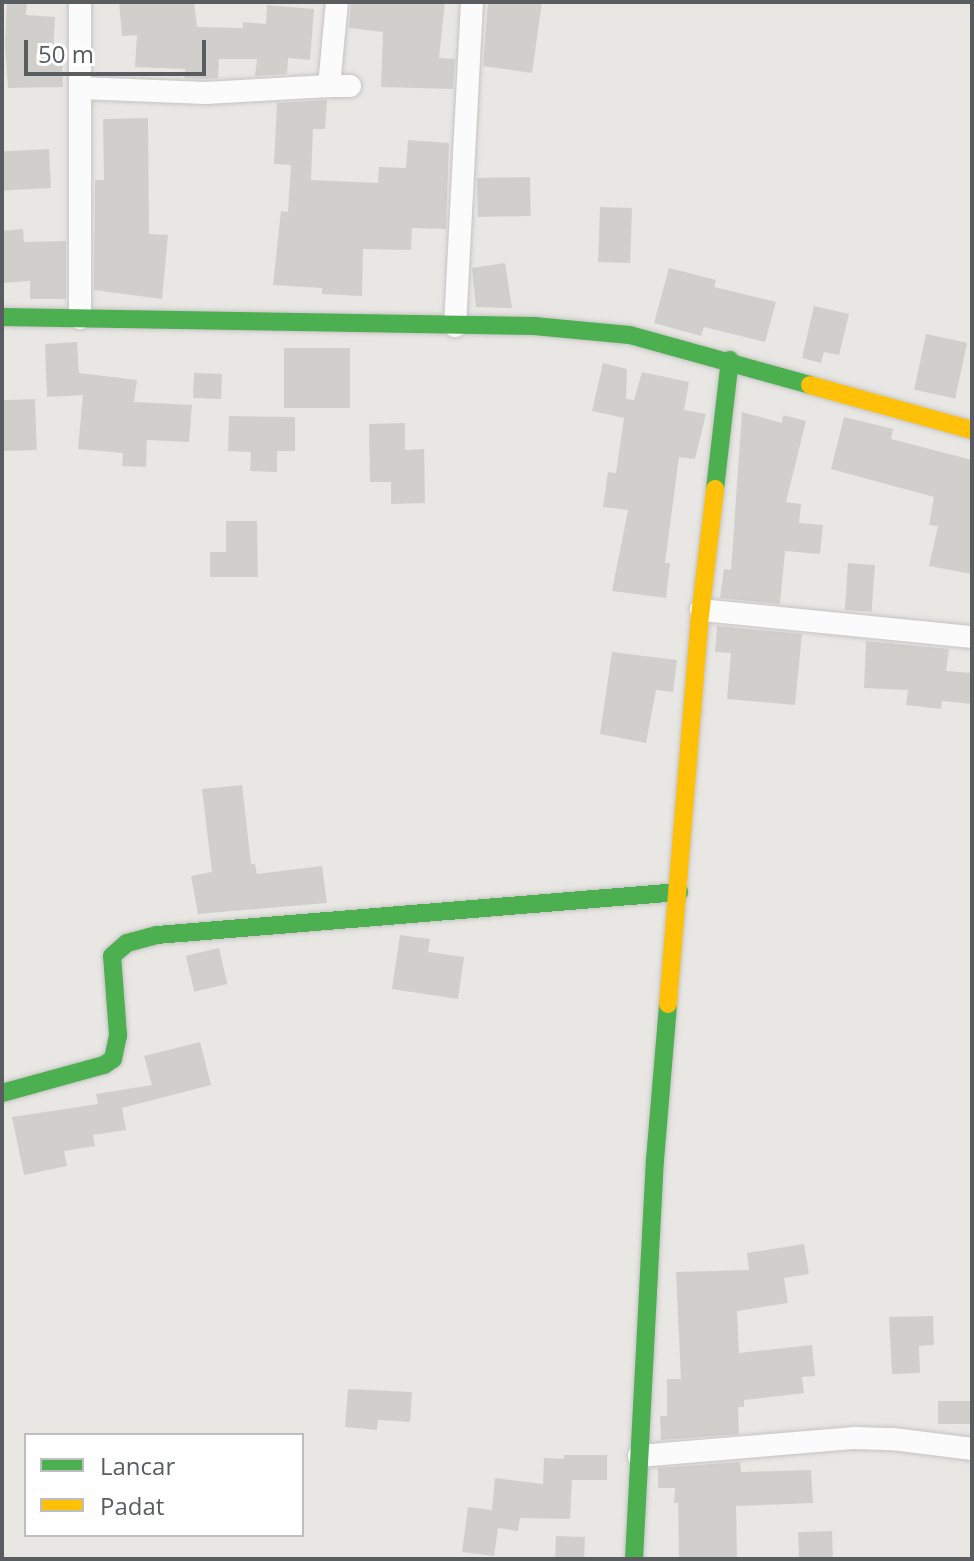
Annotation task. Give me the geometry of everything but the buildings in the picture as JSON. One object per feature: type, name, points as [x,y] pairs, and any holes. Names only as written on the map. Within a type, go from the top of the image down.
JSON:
[{"type":"street","points":[[80,2],[80,318]]},
{"type":"street","points":[[80,88],[206,93],[340,86],[337,2]]},
{"type":"street","points":[[455,326],[472,2]]},
{"type":"street","points":[[2,317],[534,326],[630,335],[730,360],[972,430]]},
{"type":"street","points":[[634,1559],[655,1160],[701,610],[730,360]]},
{"type":"street","points":[[701,610],[972,637]]},
{"type":"street","points":[[2,1093],[104,1065],[113,1059],[118,1035],[112,956],[127,943],[157,935],[679,892]]},
{"type":"street","points":[[639,1456],[855,1438],[972,1449]]},
{"type":"traffic: fast","points":[[2,317],[534,326],[630,335],[810,385]]},
{"type":"traffic: fast","points":[[715,489],[730,360]]},
{"type":"traffic: fast","points":[[2,1093],[104,1065],[113,1059],[118,1035],[112,956],[127,943],[157,935],[679,892]]},
{"type":"traffic: fast","points":[[634,1559],[655,1160],[668,1004]]},
{"type":"traffic: slow","points":[[810,385],[972,430]]},
{"type":"traffic: slow","points":[[668,1004],[699,624],[715,489]]}]
